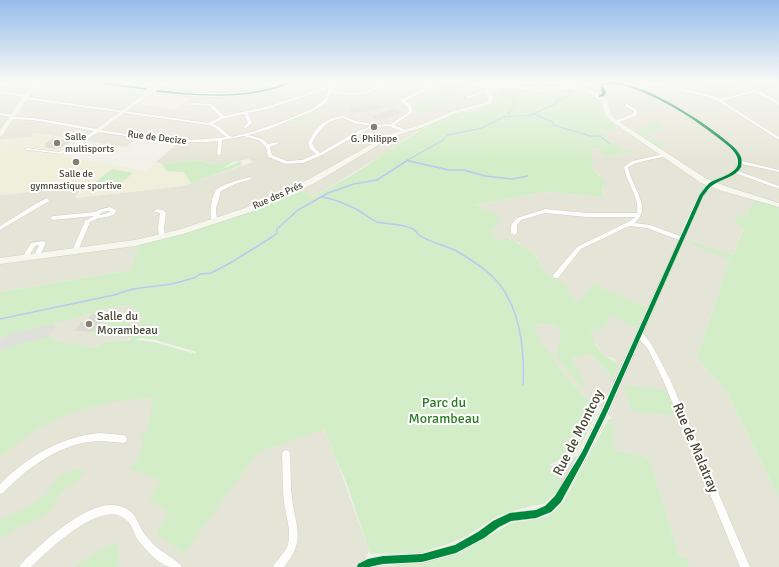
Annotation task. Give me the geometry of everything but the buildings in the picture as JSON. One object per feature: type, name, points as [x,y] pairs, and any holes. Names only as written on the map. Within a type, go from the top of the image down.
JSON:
[{"type":"street","points":[[0,134],[18,107]]},
{"type":"street","points":[[99,107],[209,124],[217,126],[222,133],[231,138]]},
{"type":"street","points":[[28,149],[59,153],[73,147],[129,107]]},
{"type":"street","points":[[213,107],[223,118]]},
{"type":"street","points":[[209,124],[223,118],[246,114],[268,107]]},
{"type":"street","name":"Rue de Decize","points":[[0,114],[174,142],[211,142],[245,136],[277,125],[315,107]]},
{"type":"street","points":[[392,125],[411,112],[410,107]]},
{"type":"street","name":"Rue des Prés","points":[[0,261],[134,243],[162,237],[214,221],[248,210],[312,181],[390,136],[425,125],[446,115],[478,107]]},
{"type":"street","points":[[606,107],[607,113],[616,122],[711,184],[779,206]]},
{"type":"street","points":[[616,122],[635,115],[636,111],[631,107]]},
{"type":"street","points":[[675,107],[713,133],[732,148],[738,156],[740,162],[736,172],[711,184]]},
{"type":"street","points":[[731,107],[779,139]]},
{"type":"street","points":[[245,127],[250,123],[246,114]]},
{"type":"street","points":[[319,154],[312,148],[310,142],[318,127],[336,118],[342,117],[355,122],[375,125],[398,126],[404,131]]},
{"type":"street","points":[[245,136],[258,139],[268,146],[270,156],[282,162],[301,162],[375,125]]},
{"type":"street","points":[[211,142],[222,133]]},
{"type":"street","points":[[219,154],[220,140]]},
{"type":"street","points":[[268,146],[277,143]]},
{"type":"street","points":[[556,276],[579,248],[628,224],[639,215],[640,206],[626,173],[626,167],[634,162],[664,154]]},
{"type":"street","points":[[740,162],[779,171]]},
{"type":"street","points":[[736,172],[779,188]]},
{"type":"street","points":[[214,221],[214,206],[219,190],[233,183],[250,178]]},
{"type":"street","name":"Rue de Montcoy","points":[[361,567],[368,563],[383,560],[422,558],[456,549],[510,517],[536,514],[548,509],[558,498],[584,454],[701,196],[711,184]]},
{"type":"street","points":[[0,228],[32,209],[42,201],[47,200]]},
{"type":"street","points":[[514,233],[514,225],[520,219],[545,210],[594,216],[639,215]]},
{"type":"street","points":[[157,211],[161,211],[163,213],[161,228],[162,237]]},
{"type":"street","points":[[53,218],[97,215],[88,221],[75,251]]},
{"type":"street","points":[[628,224],[648,226],[682,239]]},
{"type":"street","points":[[25,258],[33,244],[43,243],[37,256]]},
{"type":"street","name":"Rue de Malatray","points":[[638,333],[650,347],[666,379],[745,567]]},
{"type":"street","points":[[0,490],[26,467],[64,446],[94,438],[123,439]]},
{"type":"street","points":[[278,567],[290,552],[295,536],[288,502],[286,454]]},
{"type":"street","points":[[24,567],[38,554],[84,519],[104,509],[113,509],[129,516],[141,536],[152,550],[177,567]]},
{"type":"shaded area","points":[[0,107],[482,107],[448,116],[414,133],[381,156],[313,197],[302,189],[131,270],[0,292],[0,195],[81,187],[76,198],[182,186],[253,162],[249,159],[232,162],[232,160],[218,165],[200,160],[162,164],[156,162],[177,144],[137,138],[126,147],[35,133],[30,137],[0,140]]},
{"type":"shaded area","points":[[160,107],[179,107],[176,110]]},
{"type":"shaded area","points":[[602,107],[779,107],[779,207],[754,200],[753,206],[750,207],[733,255],[689,240],[729,260],[697,358],[726,390],[779,498],[779,567],[689,567],[686,557],[679,556],[652,466],[647,457],[614,450],[612,418],[599,408],[596,403],[587,399],[576,388],[560,368],[549,350],[543,347],[533,324],[556,325],[560,329],[561,343],[556,351],[565,369],[569,372],[573,362],[572,358],[591,354],[613,379],[615,359],[603,355],[591,338],[590,330],[596,328],[602,331],[611,315],[646,307],[579,303],[557,280],[542,270],[538,258],[524,249],[519,243],[495,240],[475,205],[544,192],[604,197],[600,175],[594,172],[591,167],[591,148],[599,148],[602,150],[601,155],[606,156],[635,151],[619,148],[597,129],[608,132],[615,124],[602,112]]},
{"type":"shaded area","points":[[35,133],[79,140],[60,151],[58,155],[146,171],[156,162],[162,164],[166,171],[184,171],[191,183],[182,186],[76,198],[80,187],[0,195],[0,151],[2,147],[0,146],[0,140],[30,137]]},
{"type":"shaded area","points":[[131,305],[143,318],[128,340],[103,342],[97,348],[82,346],[74,343],[62,343],[50,337],[0,351],[0,339],[13,333],[54,324],[102,309]]},
{"type":"shaded area","points":[[54,324],[56,329],[50,333],[50,337],[14,345],[0,351],[0,339],[13,333]]},
{"type":"shaded area","points":[[0,391],[313,403],[335,456],[369,551],[362,567],[0,567]]},
{"type":"shaded area","points":[[577,456],[573,465],[562,484],[550,466]]},
{"type":"green space","points":[[415,107],[430,107],[423,114],[418,113]]},
{"type":"green space","name":"Parc du Morambeau","points":[[484,107],[603,107],[605,114],[618,128],[608,132],[598,129],[619,148],[637,151],[606,156],[601,155],[602,150],[599,148],[591,148],[593,162],[591,167],[604,182],[605,185],[602,188],[604,197],[544,192],[475,205],[501,217],[491,232],[495,240],[507,239],[528,250],[538,259],[541,268],[552,278],[565,286],[579,303],[592,284],[646,307],[637,328],[611,315],[602,331],[596,328],[590,330],[600,351],[619,366],[613,379],[591,354],[572,358],[588,392],[569,373],[558,357],[556,351],[560,341],[560,331],[556,325],[534,324],[543,346],[549,350],[560,368],[576,388],[587,399],[596,403],[599,408],[579,449],[574,455],[550,464],[551,468],[562,484],[554,495],[544,504],[531,506],[498,516],[467,536],[419,553],[370,554],[347,485],[324,429],[257,453],[184,554],[160,536],[157,530],[168,514],[149,498],[161,481],[137,471],[129,470],[138,459],[143,441],[139,437],[148,430],[153,398],[110,403],[71,413],[35,431],[0,458],[0,351],[14,345],[50,337],[62,343],[74,343],[97,348],[103,342],[131,340],[130,337],[143,318],[137,314],[137,311],[131,305],[121,306],[20,332],[0,339],[0,292],[131,270],[139,245],[302,189],[313,197],[373,162],[430,125],[452,115]],"holes":[[[141,338],[156,340],[196,352],[196,354],[154,342],[135,340]]]},
{"type":"green space","points":[[317,110],[323,113],[304,120],[284,124]]},
{"type":"green space","points":[[656,123],[662,128],[645,135],[658,142],[668,144],[658,147],[634,132]]},
{"type":"green space","points":[[200,160],[216,164],[232,160],[234,161],[222,169],[241,161],[242,165],[191,183],[184,172],[166,171],[162,164]]},
{"type":"green space","points":[[112,169],[133,173],[117,187],[95,182]]},
{"type":"green space","points":[[754,200],[779,207],[779,498],[726,390],[697,358],[729,260],[689,243],[689,240],[733,255],[744,228],[735,223],[739,213],[747,217],[750,207],[753,206]]},
{"type":"green space","points":[[108,315],[136,316],[122,336],[90,336]]},
{"type":"green space","points":[[624,385],[666,390],[678,416],[632,411]]},
{"type":"green space","points":[[612,418],[614,450],[647,457],[652,466],[679,556],[686,557],[689,567],[380,567],[425,562],[460,553],[511,523],[538,519],[551,514],[564,501],[608,420]]},
{"type":"green space","points":[[80,469],[85,474],[60,494],[52,509],[32,523],[20,526],[0,538],[0,520],[39,500],[45,495],[59,477],[71,471]]},
{"type":"green space","points":[[116,542],[119,550],[117,564],[122,567],[75,567],[98,551]]},
{"type":"waterway","points":[[510,114],[508,113],[514,107]]},
{"type":"waterway","points":[[406,161],[443,140],[448,135],[482,128],[503,117],[531,115],[547,107]]},
{"type":"waterway","points":[[534,114],[553,122],[553,125],[590,136],[600,136],[610,144]]},
{"type":"waterway","points":[[0,319],[114,295],[133,289],[172,284],[194,278],[200,274],[211,273],[232,262],[272,237],[277,233],[277,229],[298,210],[328,193],[354,184],[377,180],[408,160]]},
{"type":"waterway","points":[[411,161],[409,161],[449,170],[464,170],[485,176],[512,179],[528,176]]},
{"type":"waterway","points":[[322,197],[348,205],[377,222],[409,227],[415,230],[423,238],[458,252],[489,273],[502,288],[515,314],[522,342],[523,385]]},
{"type":"cycle path","points":[[361,567],[368,563],[383,560],[422,558],[456,549],[510,517],[536,514],[548,509],[558,499],[584,454],[605,411],[701,196],[711,184],[732,174],[739,167],[740,161],[738,155],[730,145],[695,119],[675,107]]},
{"type":"place","name":"G. Philippe","points":[[374,127]]},
{"type":"place","name":"Salle multisports","points":[[57,143]]},
{"type":"place","name":"Salle de gymnastique sportive","points":[[76,162]]},
{"type":"place","name":"Salle du Morambeau","points":[[89,324]]}]
